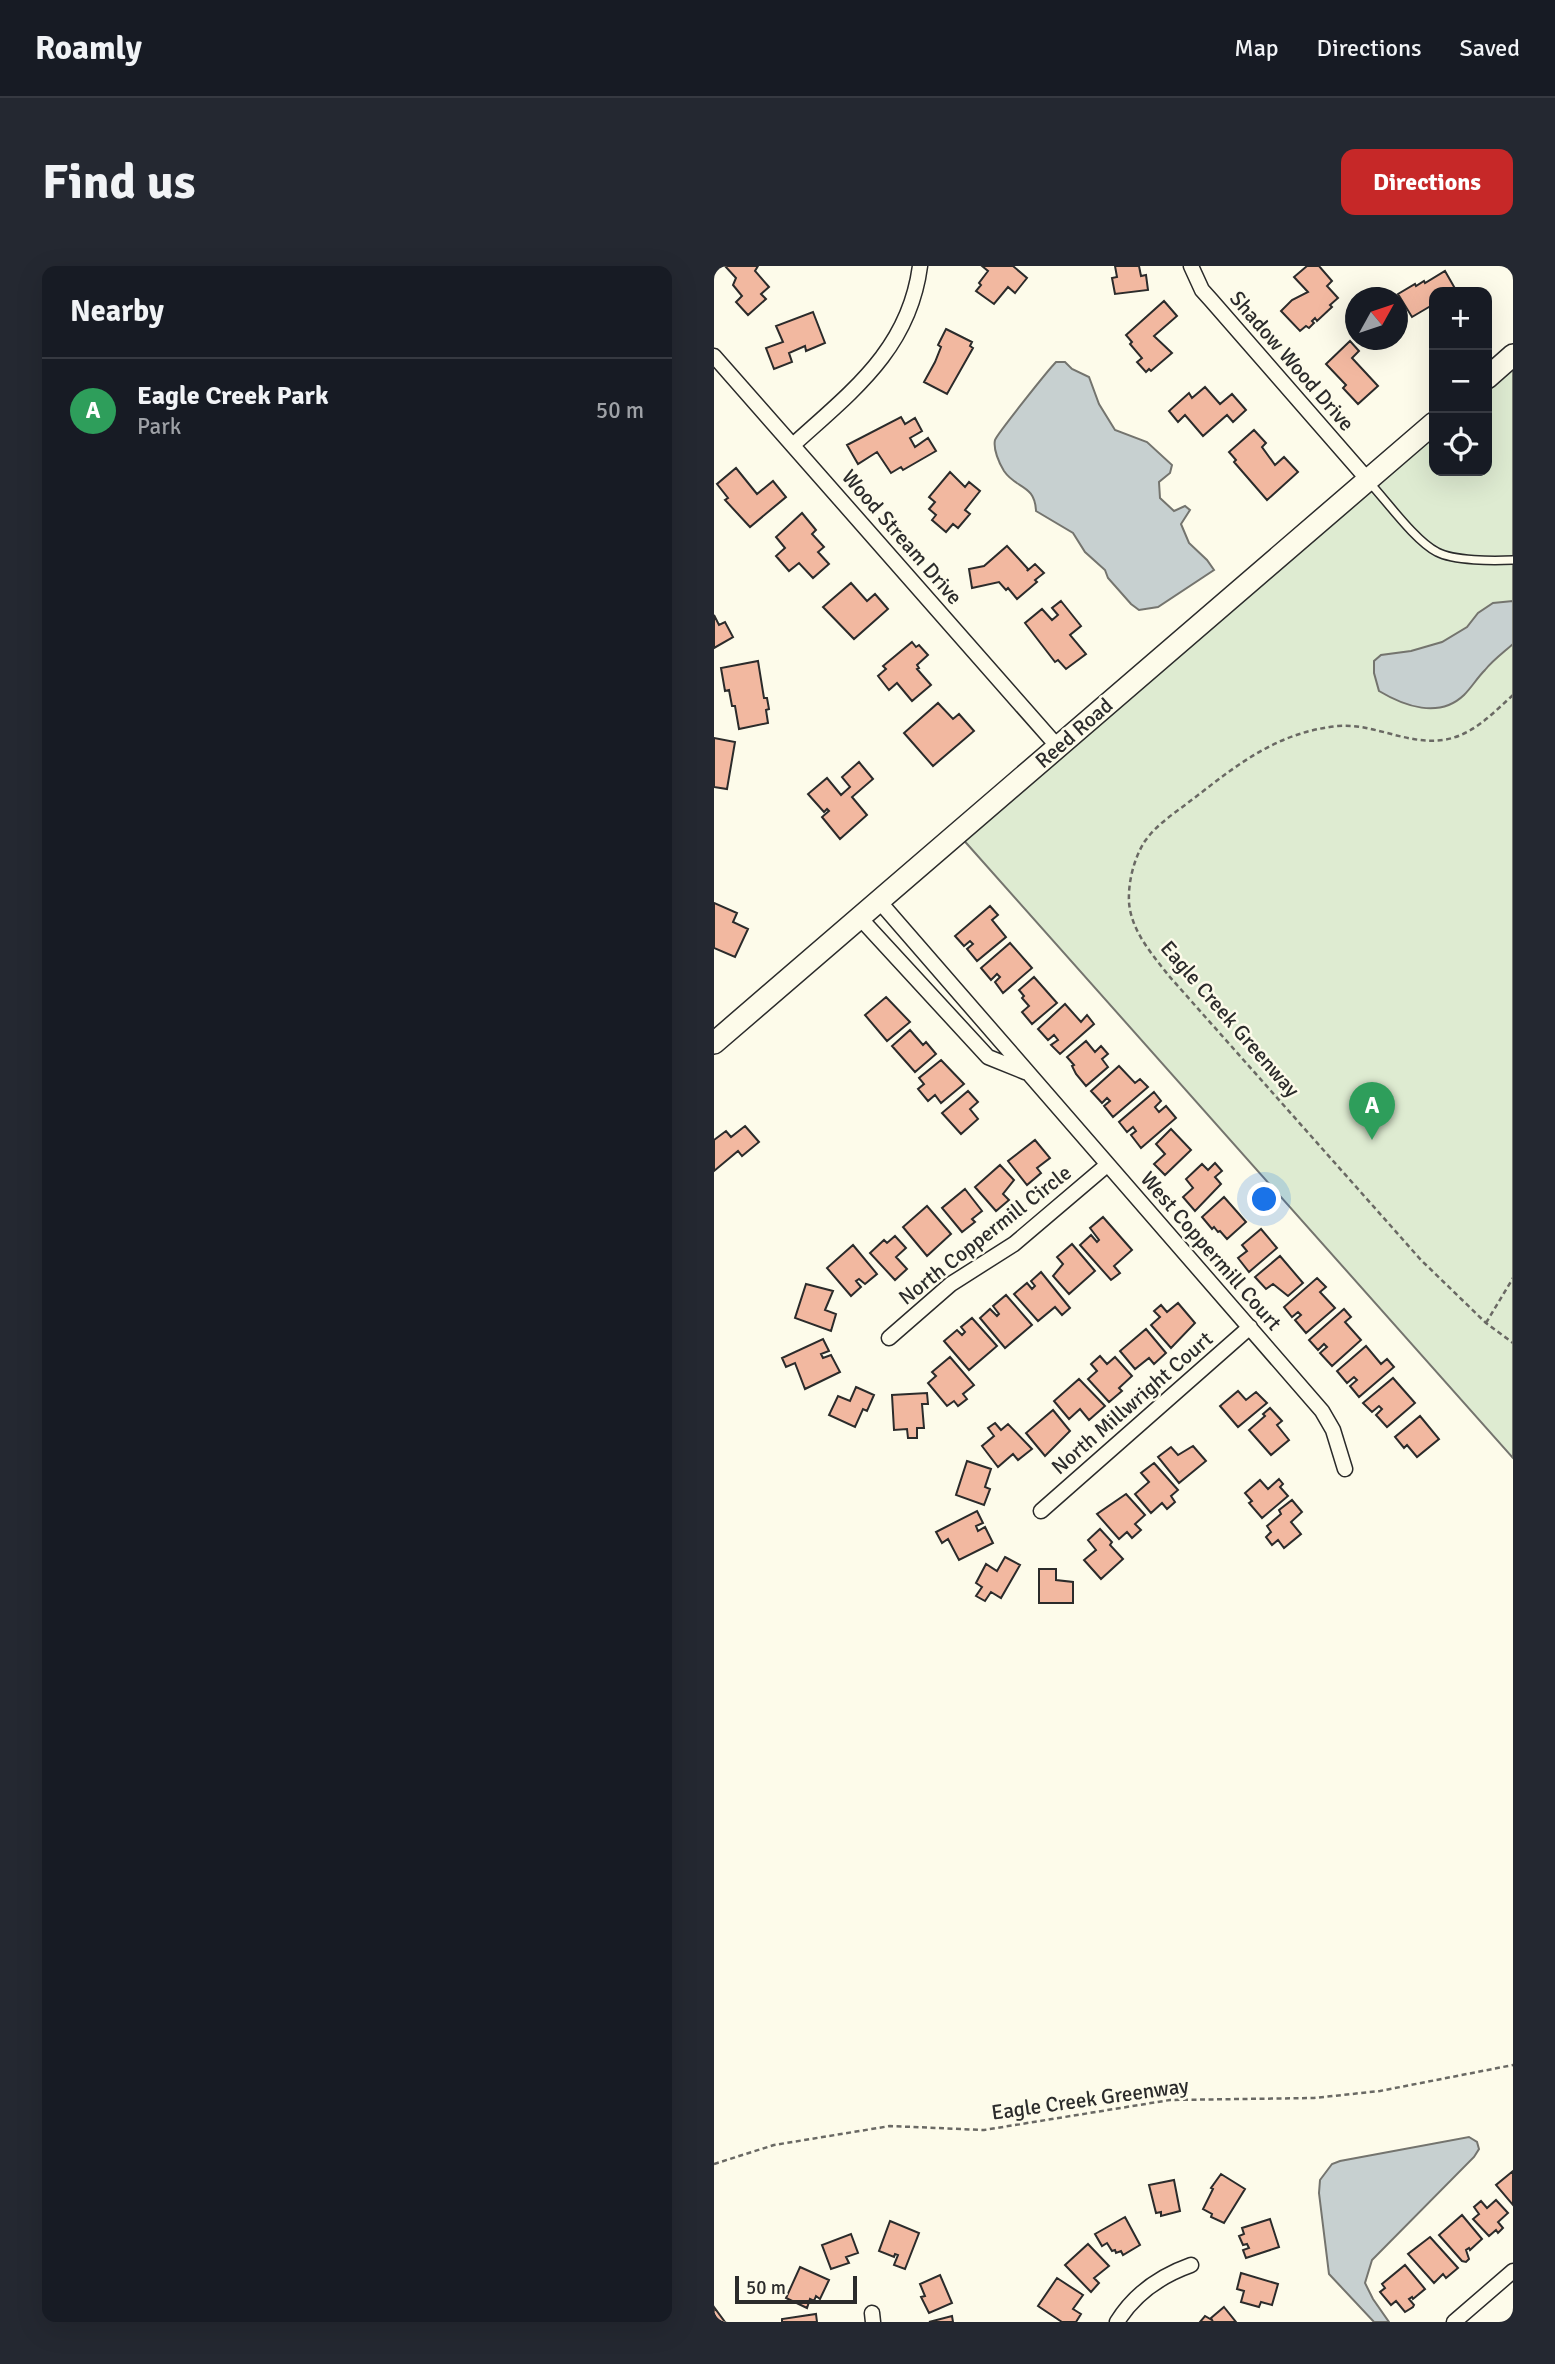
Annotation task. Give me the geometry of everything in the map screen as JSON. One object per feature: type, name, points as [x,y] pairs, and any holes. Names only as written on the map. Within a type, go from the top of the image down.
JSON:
[{"type":"main road","points":[[1492,374],[1513,355]]},
{"type":"main road","name":"Reed Road","points":[[714,1043],[1429,427]]},
{"type":"street","points":[[793,445],[865,379],[885,356],[907,315],[920,266]]},
{"type":"street","name":"Shadow Wood Drive","points":[[1191,266],[1202,290],[1368,480]]},
{"type":"street","name":"Wood Stream Drive","points":[[714,356],[1058,747]]},
{"type":"street","name":"West Coppermill Court","points":[[879,901],[1322,1411],[1333,1430],[1345,1469]]},
{"type":"street","name":"West Coppermill Court","points":[[860,918],[988,1057],[1026,1072]]},
{"type":"street","name":"North Coppermill Circle","points":[[889,1338],[951,1284],[1014,1244],[1107,1165]]},
{"type":"street","name":"North Millwright Court","points":[[1041,1511],[1250,1327]]},
{"type":"street","points":[[1117,2322],[1133,2301],[1151,2285],[1170,2273],[1191,2265]]},
{"type":"street","points":[[1454,2322],[1513,2271]]},
{"type":"lane","points":[[1368,480],[1423,543],[1438,553],[1453,557],[1513,560]]},
{"type":"path","name":"Eagle Creek Greenway","points":[[1513,695],[1481,723],[1452,738],[1424,741],[1363,727],[1340,726],[1283,740],[1249,756],[1163,821],[1145,841],[1133,867],[1129,903],[1141,940],[1169,976],[1422,1259],[1486,1323],[1513,1343]]},
{"type":"path","points":[[1486,1323],[1513,1278]]},
{"type":"path","name":"Eagle Creek Greenway","points":[[714,2164],[774,2144],[890,2126],[984,2130],[1170,2100],[1314,2098],[1380,2091],[1513,2065]]},
{"type":"green space","points":[[1513,360],[1513,1458],[960,836],[1429,431],[1429,476],[1492,476],[1492,378]]},
{"type":"shaded area","points":[[1056,362],[1065,362],[1072,369],[1089,377],[1099,404],[1115,430],[1147,442],[1172,465],[1170,473],[1159,482],[1160,498],[1174,511],[1185,506],[1190,510],[1181,524],[1189,543],[1214,570],[1158,607],[1139,610],[1131,604],[1108,578],[1105,570],[1085,552],[1073,533],[1036,511],[1029,491],[1009,477],[998,460],[995,440]]},
{"type":"shaded area","points":[[1513,601],[1513,644],[1454,702],[1444,707],[1422,708],[1379,691],[1374,661],[1381,655],[1411,651],[1442,642],[1467,627],[1478,613],[1493,603]]},
{"type":"shaded area","points":[[1469,2137],[1477,2142],[1479,2149],[1474,2157],[1372,2260],[1365,2283],[1389,2322],[1374,2322],[1329,2274],[1319,2193],[1320,2180],[1332,2164],[1340,2161]]},
{"type":"building","points":[[725,266],[758,266],[755,271],[769,287],[761,294],[766,299],[748,315],[736,302],[742,296],[733,285],[736,278]]},
{"type":"building","points":[[982,266],[1013,266],[1027,278],[1015,293],[1008,287],[994,304],[976,291],[988,271]]},
{"type":"building","points":[[1115,266],[1139,266],[1141,276],[1146,275],[1148,290],[1115,294],[1112,278],[1117,277]]},
{"type":"building","points":[[1307,266],[1319,266],[1332,281],[1327,286],[1338,298],[1317,321],[1315,318],[1312,321],[1314,323],[1309,328],[1306,326],[1300,331],[1281,311],[1292,300],[1308,292],[1294,277]]},
{"type":"building","points":[[1445,271],[1454,287],[1429,287],[1429,307],[1412,317],[1408,310],[1408,288],[1424,281],[1425,283]]},
{"type":"building","points":[[1164,301],[1177,316],[1154,336],[1172,353],[1151,371],[1149,369],[1146,372],[1137,362],[1142,358],[1126,335]]},
{"type":"building","points":[[813,312],[825,343],[806,351],[805,346],[789,353],[792,362],[774,369],[766,348],[783,342],[776,326]]},
{"type":"building","points":[[946,329],[972,342],[970,346],[973,348],[947,394],[924,382],[935,362],[941,347],[938,345]]},
{"type":"building","points":[[1345,346],[1345,350],[1358,350],[1352,358],[1378,386],[1358,404],[1343,388],[1346,385],[1326,364]]},
{"type":"building","points":[[1205,387],[1220,404],[1232,394],[1246,410],[1233,422],[1227,415],[1203,436],[1185,415],[1178,422],[1169,411],[1189,393],[1192,398]]},
{"type":"building","points":[[901,417],[905,424],[915,418],[922,431],[910,438],[915,447],[928,438],[936,451],[903,470],[901,467],[891,473],[877,452],[858,464],[847,445]]},
{"type":"building","points":[[1254,430],[1266,443],[1262,447],[1275,465],[1284,457],[1298,472],[1267,500],[1234,462],[1236,460],[1229,452]]},
{"type":"building","points":[[736,468],[757,494],[773,481],[786,497],[750,527],[725,500],[728,498],[717,484]]},
{"type":"building","points":[[950,472],[965,487],[969,482],[980,491],[965,510],[970,514],[958,528],[953,524],[946,532],[932,520],[936,515],[929,509],[935,502],[929,497]]},
{"type":"building","points":[[802,513],[816,530],[812,534],[824,547],[818,552],[829,564],[813,578],[799,563],[789,571],[776,556],[785,548],[776,537]]},
{"type":"building","points":[[1007,546],[1027,571],[1035,564],[1044,573],[1035,580],[1037,582],[1017,599],[999,582],[972,588],[969,569],[984,566]]},
{"type":"building","points":[[851,583],[867,601],[875,594],[888,609],[854,639],[823,607]]},
{"type":"building","points":[[1061,601],[1081,626],[1070,635],[1086,654],[1066,669],[1058,660],[1055,662],[1025,623],[1042,609],[1052,620],[1058,615],[1052,608]]},
{"type":"building","points":[[714,615],[719,625],[725,622],[733,637],[714,648]]},
{"type":"building","points":[[912,642],[928,655],[917,665],[917,669],[931,685],[912,701],[897,683],[889,690],[878,676],[886,669],[883,666]]},
{"type":"building","points":[[758,661],[764,698],[767,698],[769,709],[766,710],[768,723],[739,729],[735,706],[732,706],[729,690],[725,691],[721,668]]},
{"type":"building","points":[[938,703],[953,719],[959,714],[974,731],[933,766],[904,733]]},
{"type":"building","points":[[714,738],[735,742],[727,789],[714,787]]},
{"type":"building","points":[[859,762],[873,779],[852,797],[867,815],[840,839],[822,817],[829,811],[827,809],[824,812],[808,794],[827,778],[841,795],[850,787],[842,777]]},
{"type":"building","points":[[714,903],[737,913],[733,922],[748,929],[735,957],[714,948]]},
{"type":"building","points":[[990,906],[998,915],[992,920],[1006,937],[977,961],[967,949],[973,944],[970,941],[964,946],[955,936]]},
{"type":"building","points":[[1010,943],[1032,968],[1003,993],[995,982],[1000,977],[997,974],[991,980],[981,968]]},
{"type":"building","points":[[1034,977],[1057,1003],[1032,1024],[1022,1012],[1029,1006],[1019,990]]},
{"type":"building","points":[[886,997],[910,1022],[887,1041],[865,1015]]},
{"type":"building","points":[[1065,1004],[1081,1022],[1087,1015],[1094,1024],[1060,1054],[1051,1045],[1058,1040],[1054,1035],[1048,1040],[1038,1029]]},
{"type":"building","points":[[910,1030],[923,1045],[926,1042],[936,1054],[915,1072],[892,1046]]},
{"type":"building","points":[[1086,1041],[1095,1052],[1101,1046],[1108,1054],[1102,1059],[1108,1067],[1086,1086],[1067,1057]]},
{"type":"building","points":[[941,1060],[964,1084],[941,1103],[935,1095],[928,1101],[918,1089],[924,1084],[919,1078]]},
{"type":"building","points":[[1119,1066],[1135,1083],[1140,1079],[1148,1087],[1113,1117],[1104,1106],[1110,1101],[1107,1098],[1102,1103],[1091,1091]]},
{"type":"building","points":[[968,1091],[978,1102],[970,1109],[978,1119],[961,1134],[942,1113]]},
{"type":"building","points":[[1154,1092],[1161,1101],[1155,1107],[1159,1112],[1166,1106],[1176,1118],[1141,1148],[1131,1135],[1136,1131],[1133,1127],[1127,1132],[1119,1122]]},
{"type":"building","points":[[745,1126],[759,1142],[742,1156],[738,1151],[714,1171],[714,1140],[726,1131],[731,1137]]},
{"type":"building","points":[[1171,1129],[1191,1150],[1165,1175],[1154,1164],[1165,1154],[1156,1144]]},
{"type":"building","points":[[1035,1140],[1050,1158],[1037,1168],[1041,1173],[1027,1185],[1008,1161]]},
{"type":"building","points":[[1215,1163],[1222,1171],[1215,1177],[1221,1184],[1195,1211],[1183,1197],[1193,1188],[1186,1179],[1202,1164],[1208,1170]]},
{"type":"building","points":[[1000,1165],[1014,1180],[1003,1194],[1009,1200],[996,1211],[975,1187]]},
{"type":"building","points":[[965,1189],[982,1211],[972,1219],[975,1222],[962,1232],[942,1208]]},
{"type":"building","points":[[1224,1197],[1246,1222],[1227,1239],[1214,1227],[1212,1229],[1202,1217]]},
{"type":"building","points":[[927,1206],[951,1234],[927,1256],[903,1227]]},
{"type":"building","points":[[1103,1217],[1132,1250],[1114,1266],[1120,1273],[1111,1280],[1080,1245],[1091,1235],[1097,1242],[1099,1240],[1090,1228]]},
{"type":"building","points":[[1261,1229],[1277,1248],[1249,1272],[1238,1258],[1247,1251],[1242,1245]]},
{"type":"building","points":[[895,1236],[906,1248],[896,1257],[907,1269],[895,1280],[870,1253],[884,1240],[887,1243]]},
{"type":"building","points":[[1072,1244],[1095,1271],[1069,1294],[1053,1276],[1063,1264],[1057,1257]]},
{"type":"building","points":[[853,1245],[877,1274],[865,1284],[859,1279],[856,1281],[861,1287],[851,1296],[827,1268]]},
{"type":"building","points":[[1280,1256],[1303,1283],[1288,1296],[1273,1284],[1266,1289],[1255,1277]]},
{"type":"building","points":[[1041,1272],[1070,1308],[1062,1315],[1055,1307],[1038,1321],[1014,1294],[1027,1283],[1032,1289],[1035,1286],[1031,1281]]},
{"type":"building","points":[[1317,1278],[1326,1287],[1320,1292],[1335,1308],[1306,1333],[1295,1320],[1301,1315],[1298,1312],[1292,1317],[1284,1307]]},
{"type":"building","points":[[806,1284],[833,1291],[825,1310],[836,1314],[831,1331],[795,1318]]},
{"type":"building","points":[[1006,1295],[1032,1325],[1005,1348],[980,1318],[990,1309],[997,1316],[999,1314],[993,1306]]},
{"type":"building","points":[[1178,1303],[1195,1323],[1171,1348],[1151,1325],[1160,1317],[1154,1311],[1161,1305],[1167,1312]]},
{"type":"building","points":[[1344,1309],[1351,1317],[1345,1322],[1361,1340],[1332,1366],[1320,1353],[1327,1347],[1324,1344],[1318,1350],[1309,1340]]},
{"type":"building","points":[[972,1318],[997,1346],[969,1370],[944,1341],[957,1330],[962,1335],[965,1332],[961,1327]]},
{"type":"building","points":[[1146,1329],[1166,1353],[1154,1364],[1149,1358],[1135,1369],[1120,1351]]},
{"type":"building","points":[[823,1339],[829,1351],[821,1354],[823,1358],[831,1355],[840,1372],[805,1389],[795,1363],[786,1367],[782,1358]]},
{"type":"building","points":[[1366,1346],[1381,1364],[1387,1359],[1394,1367],[1359,1397],[1350,1386],[1357,1380],[1354,1377],[1347,1383],[1337,1371]]},
{"type":"building","points":[[1100,1356],[1107,1364],[1115,1357],[1132,1376],[1119,1388],[1122,1391],[1109,1402],[1088,1379],[1097,1371],[1091,1364]]},
{"type":"building","points":[[950,1357],[974,1385],[963,1394],[967,1399],[958,1406],[954,1401],[947,1406],[928,1383],[936,1376],[932,1372]]},
{"type":"building","points":[[1393,1378],[1415,1403],[1387,1427],[1376,1415],[1382,1409],[1379,1406],[1372,1412],[1363,1403]]},
{"type":"building","points":[[1079,1379],[1105,1406],[1089,1420],[1080,1409],[1069,1419],[1054,1401]]},
{"type":"building","points":[[856,1387],[874,1395],[867,1411],[863,1409],[855,1427],[829,1415],[838,1396],[850,1401]]},
{"type":"building","points":[[1238,1391],[1246,1400],[1256,1392],[1267,1403],[1238,1427],[1220,1406]]},
{"type":"building","points":[[927,1393],[928,1404],[922,1404],[924,1428],[917,1428],[917,1438],[908,1438],[907,1429],[894,1430],[892,1395]]},
{"type":"building","points":[[1270,1408],[1282,1421],[1277,1425],[1289,1440],[1271,1455],[1249,1430]]},
{"type":"building","points":[[1053,1410],[1070,1431],[1045,1456],[1026,1433]]},
{"type":"building","points":[[1420,1416],[1439,1439],[1417,1457],[1407,1445],[1404,1448],[1395,1437]]},
{"type":"building","points":[[995,1423],[1001,1430],[1008,1424],[1032,1449],[1018,1460],[1013,1454],[998,1467],[982,1446],[994,1436],[988,1428]]},
{"type":"building","points":[[1193,1446],[1206,1461],[1179,1483],[1158,1457],[1171,1447],[1178,1455]]},
{"type":"building","points":[[967,1461],[991,1469],[985,1487],[990,1489],[984,1505],[956,1495]]},
{"type":"building","points":[[1154,1463],[1178,1490],[1171,1496],[1175,1502],[1167,1509],[1162,1503],[1151,1513],[1135,1494],[1149,1482],[1141,1473]]},
{"type":"building","points":[[1279,1479],[1283,1484],[1280,1487],[1288,1496],[1262,1518],[1249,1503],[1252,1501],[1245,1493],[1260,1480],[1268,1489]]},
{"type":"building","points":[[1126,1494],[1145,1515],[1135,1524],[1141,1530],[1132,1538],[1127,1532],[1119,1539],[1097,1514]]},
{"type":"building","points":[[1292,1500],[1302,1512],[1291,1522],[1301,1534],[1284,1548],[1278,1540],[1272,1545],[1266,1537],[1271,1532],[1267,1526],[1281,1514],[1279,1510]]},
{"type":"building","points":[[977,1511],[983,1523],[976,1526],[978,1531],[985,1527],[993,1543],[959,1560],[948,1539],[942,1543],[936,1532]]},
{"type":"building","points":[[1100,1529],[1123,1559],[1101,1579],[1084,1560],[1096,1550],[1088,1540]]},
{"type":"building","points":[[1005,1557],[1020,1565],[1001,1598],[991,1592],[985,1601],[976,1596],[982,1587],[976,1583],[986,1564],[997,1571]]},
{"type":"building","points":[[1039,1569],[1056,1569],[1056,1580],[1073,1582],[1073,1603],[1039,1603]]},
{"type":"building","points":[[1513,2171],[1513,2205],[1496,2185]]},
{"type":"building","points":[[1221,2174],[1245,2189],[1224,2223],[1211,2217],[1212,2214],[1203,2209],[1213,2189],[1211,2188]]},
{"type":"building","points":[[1174,2180],[1180,2211],[1161,2216],[1161,2212],[1156,2213],[1149,2185]]},
{"type":"building","points":[[1496,2200],[1508,2213],[1498,2222],[1503,2228],[1489,2236],[1473,2219],[1479,2214],[1474,2207],[1481,2201],[1487,2208]]},
{"type":"building","points":[[1462,2215],[1482,2239],[1470,2250],[1466,2250],[1469,2259],[1466,2262],[1462,2261],[1439,2235]]},
{"type":"building","points":[[1125,2217],[1140,2245],[1123,2255],[1121,2251],[1112,2251],[1107,2243],[1102,2246],[1095,2234]]},
{"type":"building","points":[[1270,2219],[1279,2247],[1246,2258],[1243,2250],[1249,2248],[1247,2244],[1243,2245],[1239,2236],[1244,2234],[1242,2228]]},
{"type":"building","points":[[890,2221],[919,2233],[905,2269],[894,2265],[898,2255],[895,2254],[894,2257],[879,2251]]},
{"type":"building","points":[[851,2234],[858,2253],[846,2257],[849,2263],[831,2269],[822,2245]]},
{"type":"building","points":[[1430,2237],[1458,2268],[1446,2278],[1443,2274],[1434,2283],[1408,2254]]},
{"type":"building","points":[[1088,2244],[1109,2266],[1094,2278],[1099,2283],[1091,2292],[1065,2265]]},
{"type":"building","points":[[1405,2265],[1425,2289],[1413,2299],[1409,2299],[1414,2305],[1405,2312],[1396,2301],[1391,2305],[1380,2292],[1385,2288],[1382,2284]]},
{"type":"building","points":[[800,2267],[829,2280],[820,2299],[816,2296],[814,2301],[810,2299],[807,2308],[786,2298]]},
{"type":"building","points":[[1241,2273],[1278,2284],[1272,2305],[1261,2302],[1259,2307],[1241,2302],[1244,2291],[1237,2289]]},
{"type":"building","points":[[940,2275],[952,2303],[929,2313],[921,2297],[925,2296],[920,2284]]},
{"type":"building","points":[[1057,2278],[1083,2295],[1073,2309],[1081,2314],[1076,2322],[1062,2322],[1038,2306]]},
{"type":"building","points":[[714,2307],[725,2322],[714,2322]]},
{"type":"building","points":[[1224,2307],[1236,2322],[1200,2322],[1205,2316],[1212,2320]]},
{"type":"building","points":[[816,2314],[817,2322],[782,2322],[782,2319]]},
{"type":"building","points":[[952,2316],[953,2322],[929,2322]]},
{"type":"place","name":"Eagle Creek Park","points":[[1372,1140]]}]
